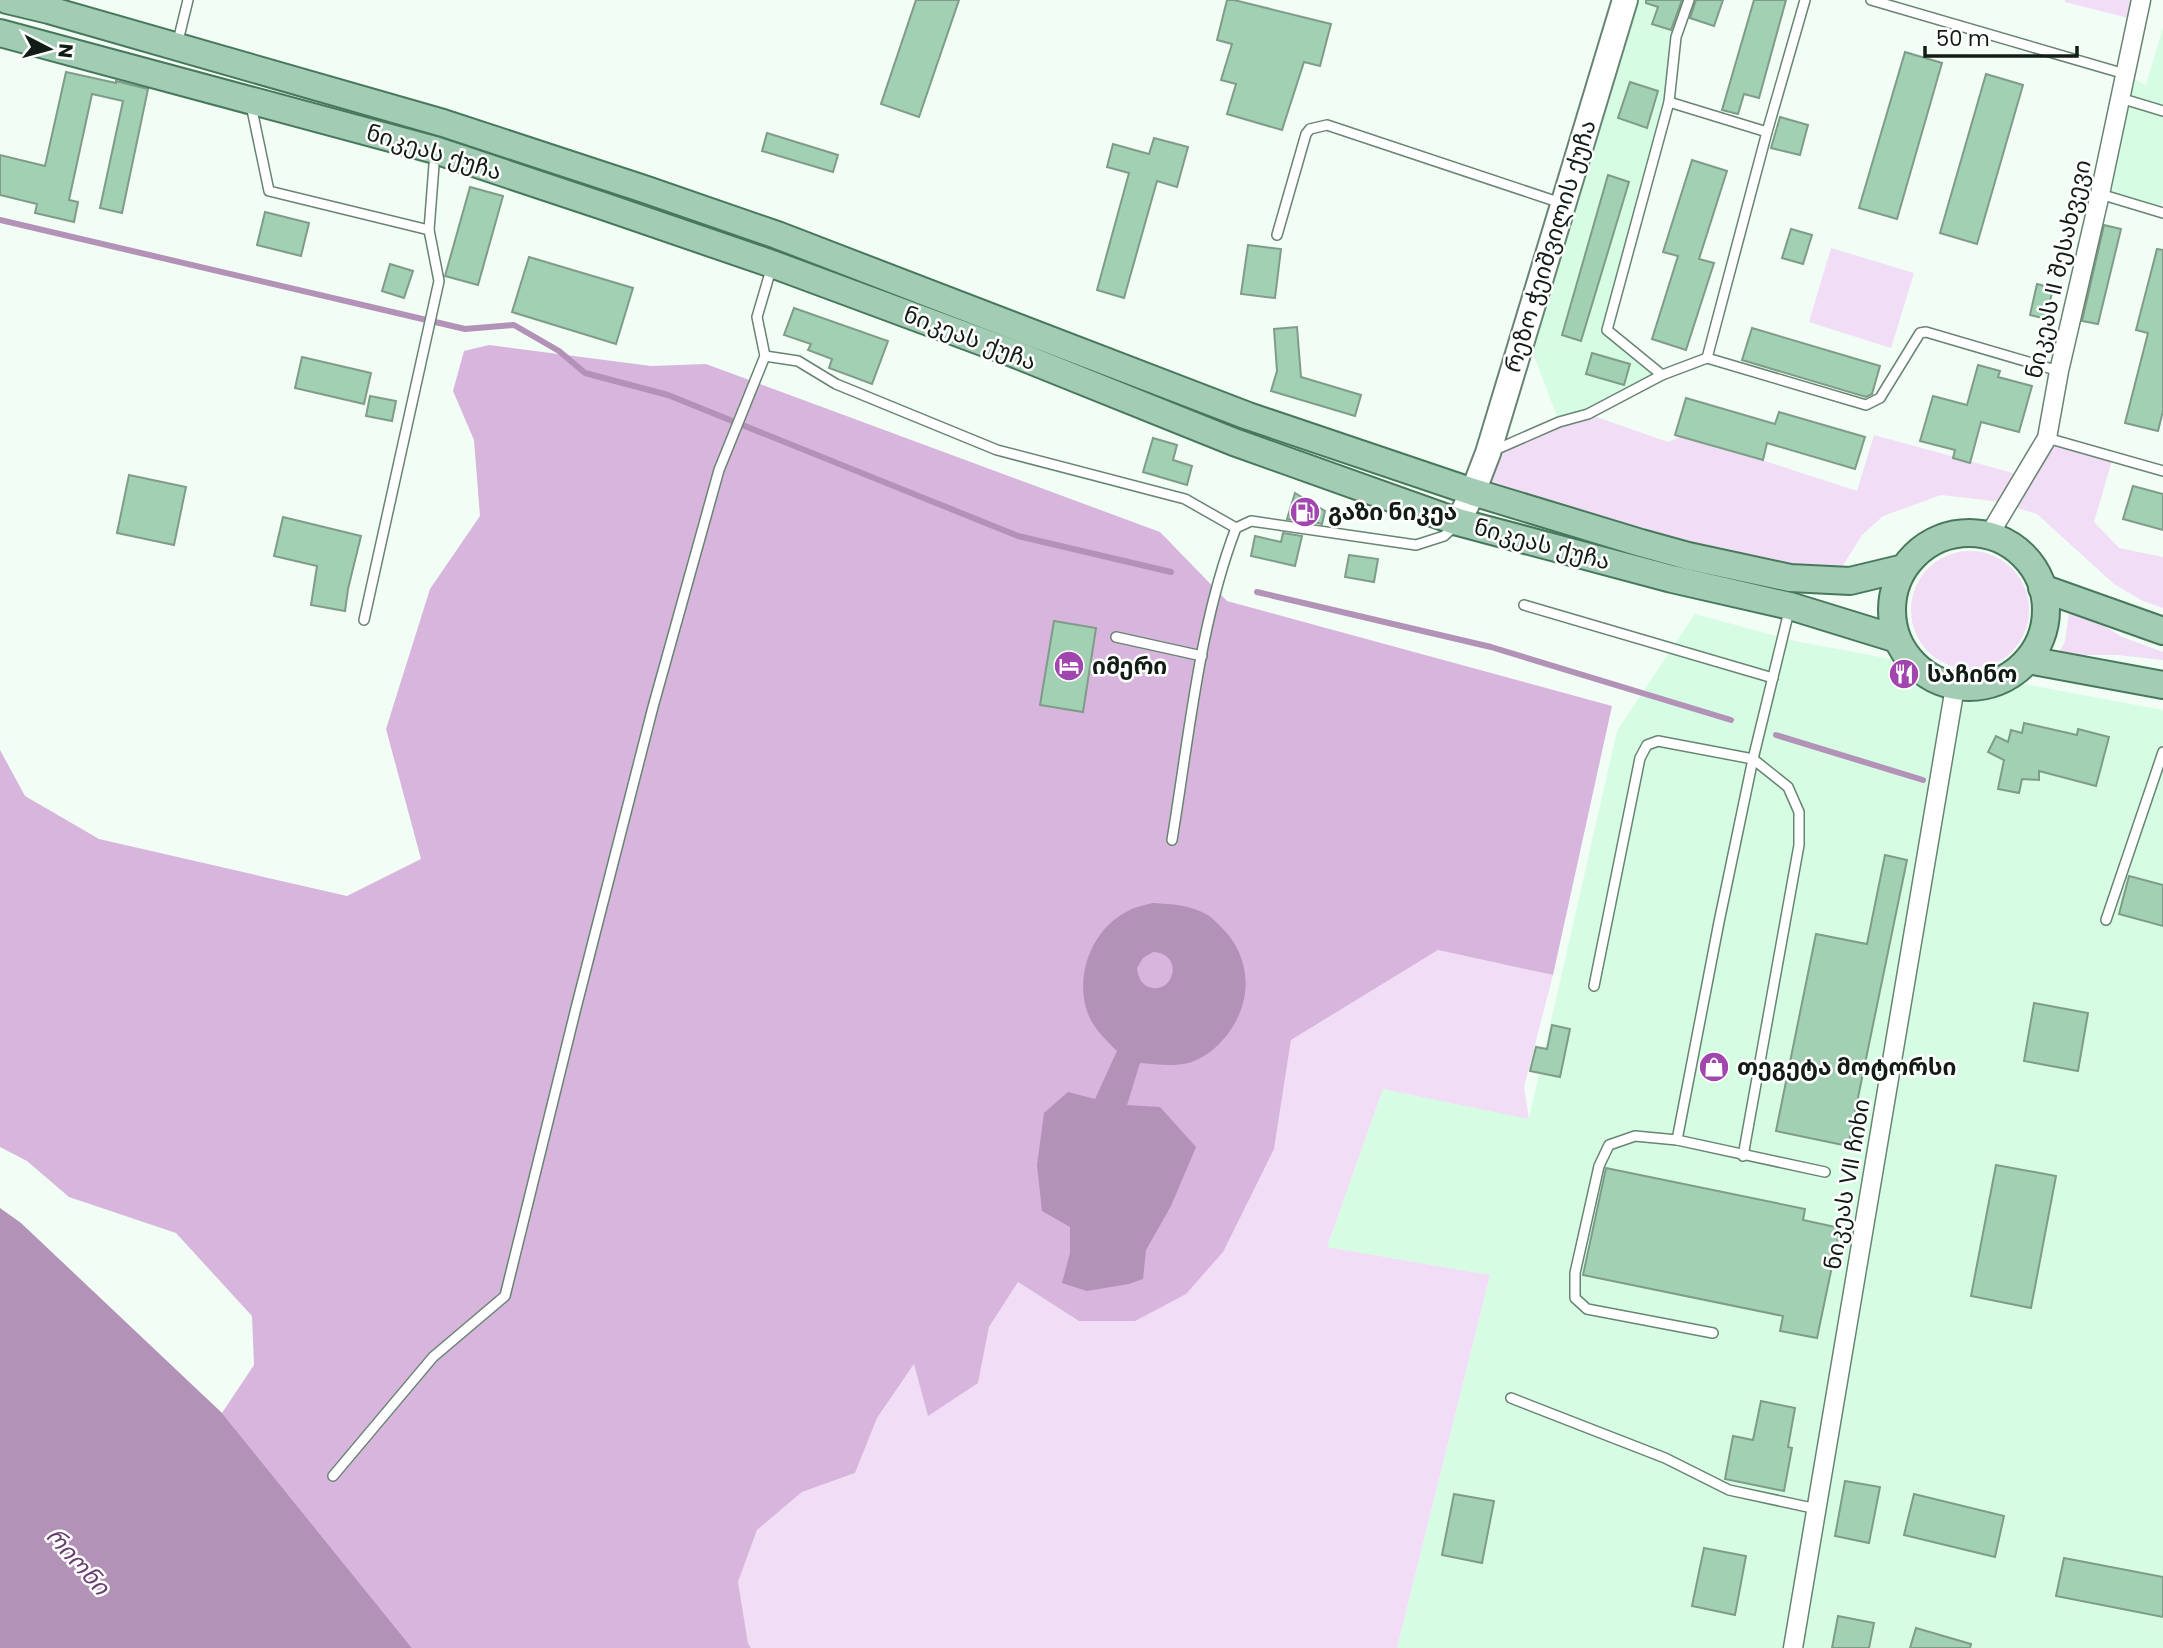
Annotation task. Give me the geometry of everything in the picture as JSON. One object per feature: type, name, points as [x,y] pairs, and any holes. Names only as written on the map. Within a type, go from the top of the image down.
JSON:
[{"type":"main road","name":"ნიკეას ქუჩა","points":[[7,0],[50,5],[177,47],[443,123],[644,189],[776,235],[1248,416],[1474,492],[1665,550],[1790,578],[1850,581],[1904,568]]},
{"type":"main road","name":"რეზო ჭეიშვილის ქუჩა","points":[[1458,522],[1474,492],[1488,453],[1625,0]]},
{"type":"main road","name":"ნიკეას ქუჩა","points":[[0,33],[435,150],[772,264],[1002,349],[1234,442],[1458,522],[1672,579],[1790,606],[1897,639],[1892,615],[1894,591],[1904,568],[1920,550],[1941,538],[1964,533],[1989,535],[2011,545],[2029,561],[2042,588],[2046,611],[2041,638],[2028,660],[2007,678],[1982,687],[1955,687]]},
{"type":"main road","points":[[2042,588],[2163,631]]},
{"type":"main road","points":[[1897,639],[1910,660],[1930,677],[1955,687]]},
{"type":"main road","points":[[2028,660],[2163,685]]},
{"type":"street","name":"ნიკეას II შესახვევი","points":[[1989,535],[2047,438],[2059,371],[2141,0]]},
{"type":"street","name":"ნიკეას VII ჩიხი","points":[[1793,1648],[1955,687]]},
{"type":"lane","points":[[177,47],[188,0]]},
{"type":"lane","points":[[1662,375],[1607,330],[1669,102],[1676,37],[1689,0]]},
{"type":"lane","points":[[1707,358],[1805,0]]},
{"type":"lane","points":[[1871,0],[2125,74]]},
{"type":"lane","points":[[2120,98],[2163,111]]},
{"type":"lane","points":[[250,100],[269,191],[429,230]]},
{"type":"lane","points":[[1669,102],[1767,132]]},
{"type":"lane","points":[[1277,236],[1307,134],[1310,129],[1327,125],[1563,204]]},
{"type":"lane","points":[[364,620],[439,281],[429,230],[435,150]]},
{"type":"lane","points":[[2100,194],[2163,213]]},
{"type":"lane","points":[[333,1476],[433,1357],[505,1296],[653,707],[719,470],[765,356],[757,317],[772,264]]},
{"type":"lane","points":[[1488,453],[1559,422],[1588,414],[1662,375],[1707,358],[1866,405],[1880,398],[1920,333],[1926,332],[2059,371]]},
{"type":"lane","points":[[765,356],[798,361],[836,384],[997,450],[1185,499],[1236,528]]},
{"type":"lane","points":[[2047,438],[2163,471]]},
{"type":"lane","points":[[1172,840],[1202,656],[1224,559],[1236,528],[1251,521],[1416,545],[1444,536],[1458,522]]},
{"type":"lane","points":[[1524,606],[1773,678]]},
{"type":"lane","points":[[1677,1140],[1718,922],[1753,758],[1790,606]]},
{"type":"lane","points":[[1116,637],[1202,656]]},
{"type":"lane","points":[[1594,986],[1640,758],[1647,745],[1658,741],[1753,758],[1788,787],[1799,812],[1799,845],[1743,1156]]},
{"type":"lane","points":[[2106,920],[2163,752]]},
{"type":"lane","points":[[1713,1333],[1587,1309],[1575,1298],[1575,1273],[1599,1166],[1609,1145],[1635,1136],[1677,1140],[1825,1172]]},
{"type":"lane","points":[[1511,1398],[1665,1458],[1729,1490],[1817,1509]]},
{"type":"shaded area","points":[[1630,0],[1689,0],[1676,37],[1669,102],[1607,329],[1662,375],[1588,414],[1559,422],[1530,345]]},
{"type":"shaded area","points":[[2065,0],[2141,0],[2136,20]]},
{"type":"shaded area","points":[[2163,27],[2163,200],[2159,212],[2100,194],[2125,74],[2146,85]]},
{"type":"shaded area","points":[[1831,248],[1914,273],[1891,348],[1809,322]]},
{"type":"shaded area","points":[[489,345],[651,366],[706,364],[1160,532],[1227,601],[1612,706],[1553,975],[1438,950],[1291,1040],[1274,1149],[1223,1252],[1186,1294],[1135,1321],[1079,1321],[1018,1282],[989,1327],[978,1383],[928,1416],[914,1364],[877,1418],[855,1473],[802,1492],[757,1530],[738,1582],[751,1648],[412,1648],[222,1413],[254,1365],[252,1316],[176,1233],[69,1197],[27,1161],[0,1147],[0,750],[25,796],[99,839],[347,896],[421,859],[386,729],[430,589],[480,516],[474,440],[453,391],[464,351]]},
{"type":"shaded area","points":[[1588,414],[1668,442],[1685,435],[1857,491],[1874,435],[2024,476],[2047,438],[2113,457],[2094,522],[2119,548],[2163,557],[2163,608],[2143,601],[2114,584],[2037,514],[1993,501],[1941,495],[1883,516],[1862,535],[1840,570],[1839,580],[1473,492],[1488,453]]},
{"type":"shaded area","points":[[1970,551],[1993,555],[2012,568],[2025,587],[2029,610],[2025,633],[2012,652],[1993,665],[1970,669],[1947,665],[1928,652],[1915,633],[1911,610],[1915,587],[1928,568],[1947,555]]},
{"type":"shaded area","points":[[2070,605],[2122,637],[2163,652],[2163,660],[2117,655],[2058,655],[2065,641]]},
{"type":"shaded area","points":[[1695,614],[1795,641],[2163,710],[2163,1648],[1397,1648],[1490,1275],[1327,1247],[1383,1089],[1529,1118],[1617,731]]},
{"type":"shaded area","points":[[1438,950],[1553,975],[1524,1087],[1529,1119],[1383,1089],[1327,1247],[1490,1275],[1397,1648],[751,1648],[738,1582],[757,1530],[802,1492],[855,1473],[877,1418],[915,1363],[978,1383],[989,1327],[1018,1282],[1079,1321],[1274,1149],[1291,1040]]},
{"type":"water","points":[[1153,903],[1193,909],[1208,915],[1218,924],[1239,952],[1246,983],[1244,999],[1231,1029],[1217,1046],[1205,1055],[1182,1064],[1140,1063],[1127,1105],[1160,1107],[1196,1147],[1171,1206],[1146,1250],[1143,1279],[1087,1291],[1062,1283],[1070,1253],[1070,1227],[1042,1211],[1037,1165],[1044,1113],[1068,1092],[1095,1099],[1117,1051],[1098,1031],[1086,1008],[1083,980],[1090,952],[1105,928],[1116,919],[1137,907]],"holes":[[[1153,952],[1163,954],[1172,966],[1170,980],[1158,988],[1146,986],[1140,980],[1137,968],[1143,958]]]},
{"type":"water","name":"რიონი","points":[[0,1208],[21,1223],[222,1413],[412,1648],[0,1648]]},
{"type":"building","points":[[916,0],[959,0],[919,117],[881,104]]},
{"type":"building","points":[[1227,0],[1331,24],[1320,66],[1304,62],[1282,130],[1227,114],[1236,84],[1221,80],[1232,44],[1217,40]]},
{"type":"building","points":[[1646,0],[1682,0],[1671,30],[1652,24],[1658,7],[1646,3]]},
{"type":"building","points":[[1696,0],[1723,0],[1714,26],[1690,18]]},
{"type":"building","points":[[1754,0],[1786,0],[1759,98],[1744,94],[1738,114],[1722,110]]},
{"type":"building","points":[[1905,52],[1942,63],[1897,219],[1859,208]]},
{"type":"building","points":[[66,72],[148,89],[122,213],[100,208],[123,101],[92,94],[69,200],[78,202],[74,222],[35,213],[37,204],[0,195],[0,155],[45,166]]},
{"type":"building","points":[[1986,74],[2023,85],[1977,244],[1940,233]]},
{"type":"building","points":[[1630,82],[1658,91],[1647,128],[1618,118]]},
{"type":"building","points":[[1780,117],[1808,125],[1800,155],[1771,148]]},
{"type":"building","points":[[767,133],[838,155],[833,172],[762,151]]},
{"type":"building","points":[[1154,138],[1188,147],[1177,187],[1157,181],[1124,298],[1097,290],[1129,173],[1107,167],[1113,144],[1149,154]]},
{"type":"building","points":[[1692,160],[1727,171],[1699,259],[1714,263],[1686,350],[1652,339],[1678,256],[1663,252]]},
{"type":"building","points":[[1608,175],[1629,182],[1581,341],[1562,335]]},
{"type":"building","points":[[470,187],[503,196],[478,285],[445,276]]},
{"type":"building","points":[[265,212],[309,223],[301,256],[257,245]]},
{"type":"building","points":[[2104,225],[2121,229],[2098,324],[2082,321]]},
{"type":"building","points":[[1791,229],[1812,235],[1803,264],[1782,258]]},
{"type":"building","points":[[1248,245],[1281,249],[1275,298],[1241,294]]},
{"type":"building","points":[[2157,249],[2163,250],[2163,411],[2158,431],[2125,423],[2148,333],[2136,330]]},
{"type":"building","points":[[529,257],[633,288],[616,344],[512,312]]},
{"type":"building","points":[[390,264],[413,271],[404,298],[382,291]]},
{"type":"building","points":[[2037,284],[2053,288],[2046,319],[2030,315]]},
{"type":"building","points":[[794,308],[888,341],[872,384],[829,368],[832,359],[808,350],[811,344],[784,335]]},
{"type":"building","points":[[1297,327],[1301,377],[1361,395],[1355,416],[1271,391],[1277,371],[1274,329]]},
{"type":"building","points":[[1752,328],[1880,366],[1872,394],[1866,397],[1742,360]]},
{"type":"building","points":[[1592,353],[1630,364],[1624,385],[1586,374]]},
{"type":"building","points":[[302,357],[371,373],[364,404],[295,388]]},
{"type":"building","points":[[1978,365],[2000,371],[1998,377],[2032,386],[2019,432],[1981,422],[1970,463],[1953,458],[1955,450],[1920,441],[1933,396],[1967,405]]},
{"type":"building","points":[[370,396],[396,401],[392,421],[366,416]]},
{"type":"building","points":[[1686,398],[1775,424],[1779,412],[1865,437],[1855,469],[1767,443],[1763,460],[1675,435]]},
{"type":"building","points":[[1153,438],[1177,445],[1173,460],[1192,466],[1187,485],[1143,472]]},
{"type":"building","points":[[129,475],[186,487],[174,545],[117,533]]},
{"type":"building","points":[[2133,486],[2163,494],[2163,530],[2123,519]]},
{"type":"building","points":[[1295,493],[1325,511],[1322,524],[1287,519]]},
{"type":"building","points":[[283,517],[361,536],[345,611],[311,605],[317,566],[274,556]]},
{"type":"building","points":[[1283,533],[1302,536],[1295,566],[1251,556],[1255,536],[1281,542]]},
{"type":"building","points":[[1349,555],[1378,559],[1374,582],[1345,577]]},
{"type":"building","name":"იმერი","points":[[1054,621],[1096,628],[1083,712],[1040,705]]},
{"type":"building","points":[[2024,723],[2077,735],[2078,729],[2109,737],[2096,786],[2039,771],[2039,780],[2022,779],[2019,793],[1998,789],[2004,760],[1988,752],[1996,736],[2008,742],[2011,730],[2022,733]]},
{"type":"building","points":[[1885,855],[1907,860],[1848,1146],[1776,1131],[1816,934],[1867,944]]},
{"type":"building","points":[[2129,876],[2163,885],[2163,926],[2119,914]]},
{"type":"building","points":[[2034,1003],[2088,1013],[2078,1071],[2024,1061]]},
{"type":"building","points":[[1552,1025],[1570,1029],[1560,1077],[1530,1071],[1536,1047],[1547,1049]]},
{"type":"building","points":[[1996,1165],[2056,1176],[2031,1308],[1971,1296]]},
{"type":"building","points":[[1606,1168],[1805,1209],[1803,1220],[1840,1228],[1817,1338],[1780,1331],[1783,1316],[1583,1275]]},
{"type":"building","points":[[1761,1401],[1795,1408],[1788,1447],[1792,1448],[1784,1491],[1725,1479],[1733,1436],[1753,1440]]},
{"type":"building","points":[[1845,1481],[1880,1487],[1869,1543],[1835,1536]]},
{"type":"building","points":[[1454,1494],[1494,1501],[1482,1563],[1442,1555]]},
{"type":"building","points":[[1914,1494],[2004,1516],[1995,1557],[1904,1535]]},
{"type":"building","points":[[1704,1548],[1746,1556],[1735,1615],[1692,1606]]},
{"type":"building","points":[[2064,1558],[2163,1577],[2163,1617],[2056,1596]]},
{"type":"building","points":[[1838,1616],[1874,1623],[1869,1648],[1832,1648]]},
{"type":"building","points":[[1916,1628],[1971,1644],[1970,1648],[1910,1648]]},
{"type":"waterway","points":[[0,220],[465,329],[514,325],[559,351],[585,373],[668,395],[1018,536],[1171,572]]},
{"type":"waterway","points":[[1257,592],[1491,647],[1731,720]]},
{"type":"waterway","points":[[1776,735],[1923,780]]},
{"type":"place","name":"გაზი ნიკეა","points":[[1305,512]]},
{"type":"place","name":"იმერი","points":[[1069,666]]},
{"type":"place","name":"საჩინო","points":[[1904,674]]},
{"type":"place","name":"თეგეტა მოტორსი","points":[[1714,1067]]}]
